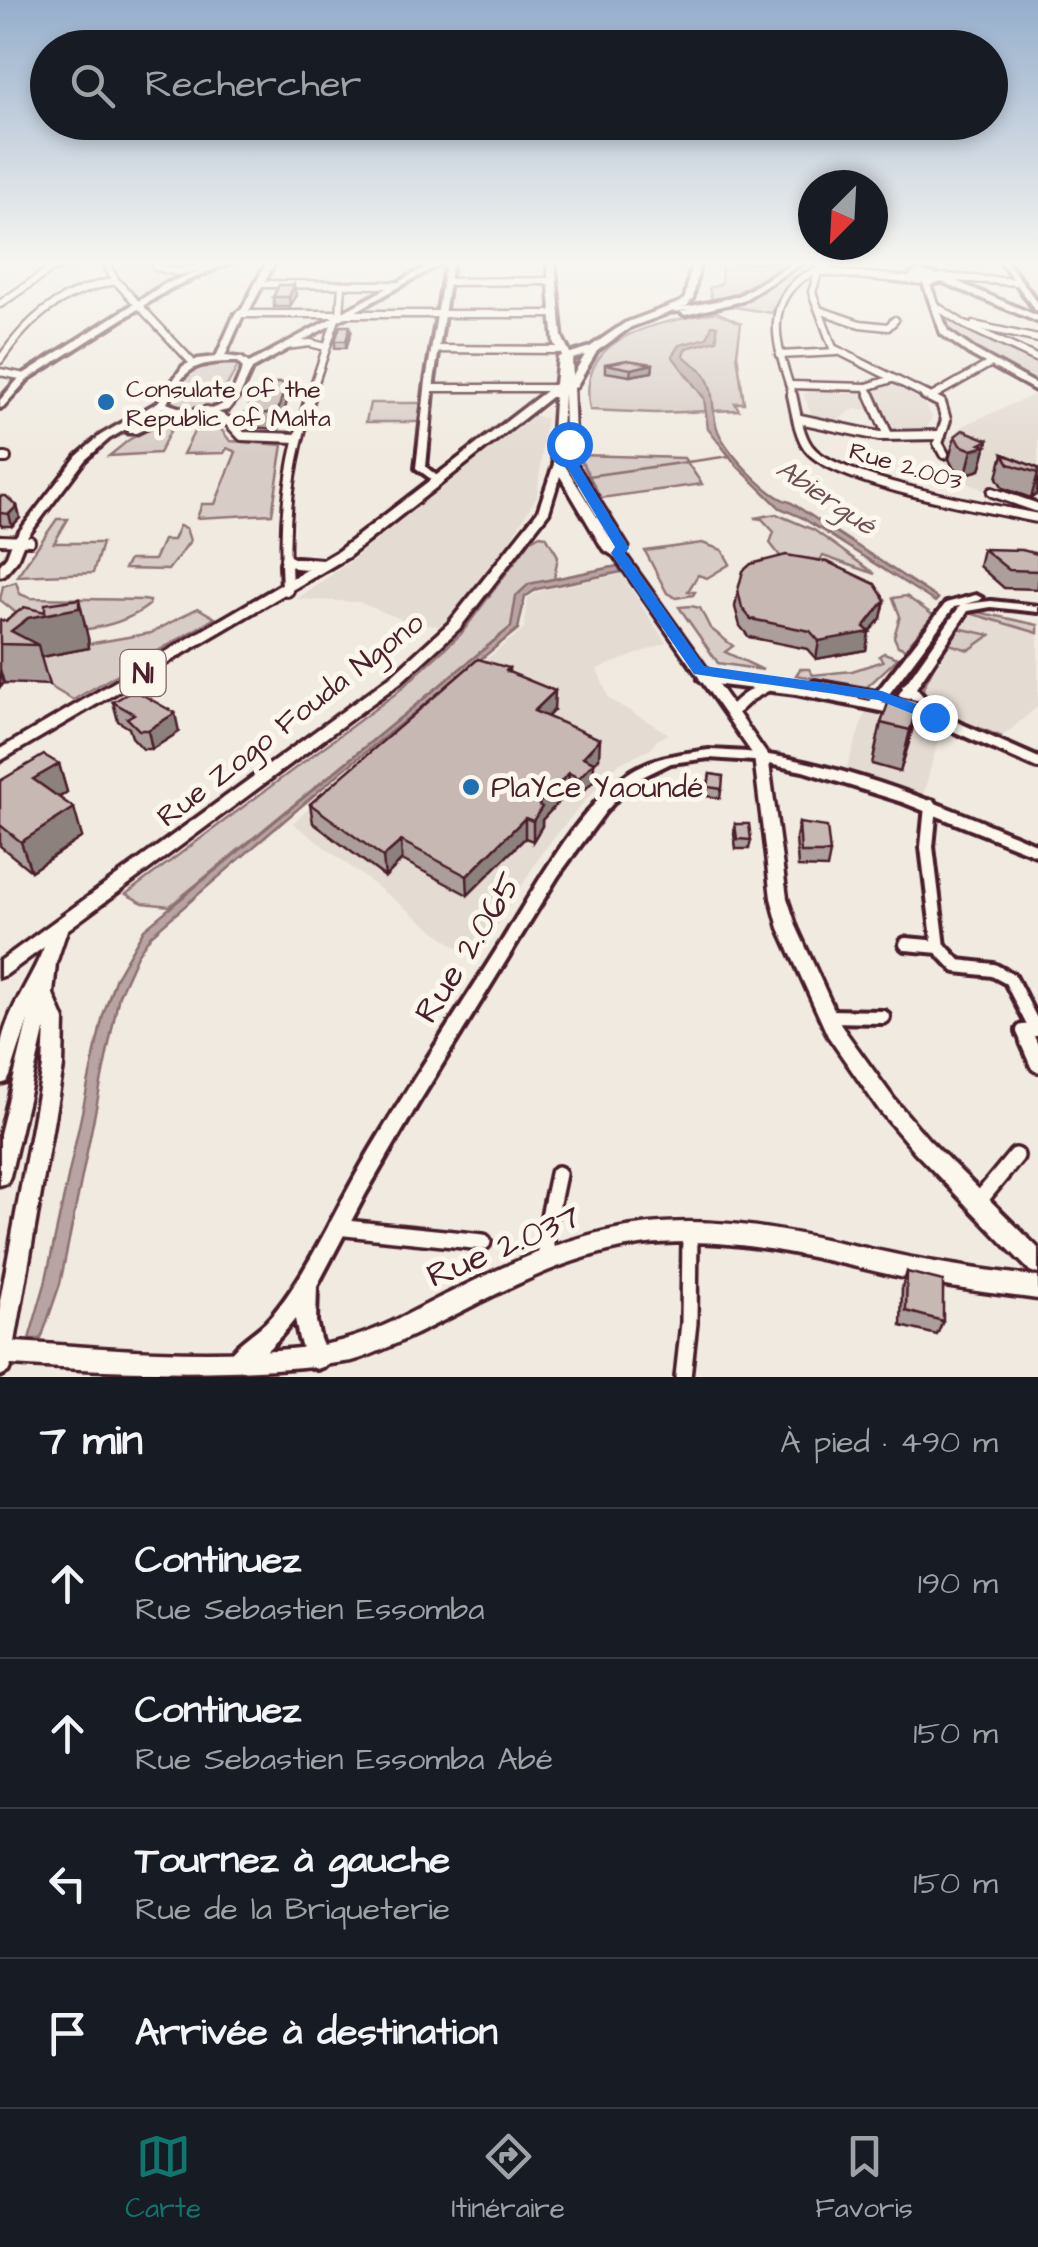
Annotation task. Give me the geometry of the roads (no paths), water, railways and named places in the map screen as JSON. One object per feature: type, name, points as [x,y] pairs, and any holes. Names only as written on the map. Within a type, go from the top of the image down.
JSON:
[{"type":"main road","points":[[162,404],[177,411],[207,411],[229,405],[241,326]]},
{"type":"main road","points":[[234,361],[316,326]]},
{"type":"main road","points":[[0,572],[80,458],[105,437],[162,404],[179,373],[192,361],[234,361],[285,346],[319,326]]},
{"type":"main road","points":[[557,326],[564,354],[560,389]]},
{"type":"main road","points":[[560,389],[593,349],[627,326]]},
{"type":"main road","points":[[942,326],[944,332],[990,363],[1037,389]]},
{"type":"main road","points":[[564,354],[593,349]]},
{"type":"main road","name":"N1","points":[[0,756],[326,565],[537,401],[560,389]]},
{"type":"main road","name":"Rue Zogo Fouda Ngono","points":[[0,970],[429,652],[544,512],[567,461],[556,451],[560,389]]},
{"type":"main road","points":[[24,541],[102,448],[177,411]]},
{"type":"main road","points":[[567,461],[610,549],[618,553],[761,756],[779,898],[788,928],[828,1016],[886,1105],[976,1204],[1038,1263]]},
{"type":"main road","points":[[550,496],[581,492]]},
{"type":"main road","points":[[730,713],[748,697],[770,686]]},
{"type":"main road","points":[[0,1076],[24,1006],[60,928]]},
{"type":"main road","points":[[0,1176],[44,994],[47,963]]},
{"type":"main road","points":[[2,1357],[54,1067],[55,1020],[44,994]]},
{"type":"main road","name":"Rue 2.037","points":[[2,1357],[56,1368],[318,1368],[546,1258],[594,1241],[690,1230],[772,1239],[924,1271],[1038,1288]]},
{"type":"street","points":[[0,360],[26,326]]},
{"type":"street","points":[[0,405],[25,377],[107,326]]},
{"type":"street","points":[[160,326],[192,361]]},
{"type":"street","points":[[286,590],[284,532],[297,438],[334,326]]},
{"type":"street","points":[[438,481],[421,468],[440,326]]},
{"type":"street","name":"Rue 2.003","points":[[775,326],[779,355],[809,449],[827,462],[902,486],[1038,518]]},
{"type":"street","points":[[826,326],[837,352]]},
{"type":"street","points":[[968,326],[1038,359]]},
{"type":"street","points":[[979,326],[1038,339]]},
{"type":"street","points":[[285,346],[310,343],[326,348]]},
{"type":"street","points":[[435,349],[564,354]]},
{"type":"street","points":[[779,355],[837,352],[933,396],[946,413],[938,442],[944,454]]},
{"type":"street","points":[[933,396],[990,363]]},
{"type":"street","points":[[0,372],[25,377]]},
{"type":"street","points":[[790,385],[866,386],[893,378]]},
{"type":"street","points":[[866,386],[887,433]]},
{"type":"street","points":[[429,388],[560,389]]},
{"type":"street","points":[[229,405],[229,422]]},
{"type":"street","points":[[207,411],[229,422],[246,437],[297,438]]},
{"type":"street","points":[[800,419],[878,436],[941,436]]},
{"type":"street","points":[[992,492],[1038,508]]},
{"type":"street","points":[[0,540],[24,541]]},
{"type":"street","points":[[284,558],[297,564],[326,565]]},
{"type":"street","points":[[878,700],[950,605],[975,598],[1038,606]]},
{"type":"street","points":[[898,705],[964,608],[991,604],[1038,606]]},
{"type":"street","points":[[702,675],[878,700],[918,710],[1038,763]]},
{"type":"street","points":[[702,675],[860,692],[878,700]]},
{"type":"street","points":[[860,692],[894,680]]},
{"type":"street","points":[[908,686],[934,717]]},
{"type":"street","name":"Rue 2.065","points":[[226,1366],[262,1342],[307,1278],[394,1124],[550,876],[619,788],[636,774],[668,759],[691,754],[761,756],[930,806],[1038,851]]},
{"type":"street","points":[[930,806],[927,847],[940,947],[953,965],[1009,974],[1036,1030],[1023,1030],[1038,1064]]},
{"type":"street","points":[[906,944],[940,947]]},
{"type":"street","points":[[828,1016],[883,1017]]},
{"type":"street","points":[[976,1204],[1016,1156]]},
{"type":"street","points":[[546,1258],[546,1231],[558,1174]]},
{"type":"street","points":[[336,1227],[483,1242]]},
{"type":"street","points":[[683,1377],[689,1323],[690,1230]]},
{"type":"street","name":"Rue 2.065","points":[[307,1278],[305,1324],[318,1368]]},
{"type":"waterway","points":[[588,476],[730,456]]},
{"type":"place","name":"Consulate of the Republic of Malta","points":[[106,402]]},
{"type":"place","name":"PlaYce Yaoundé","points":[[471,787]]},
{"type":"water label","name":"Abiergué","points":[[827,496]]}]
